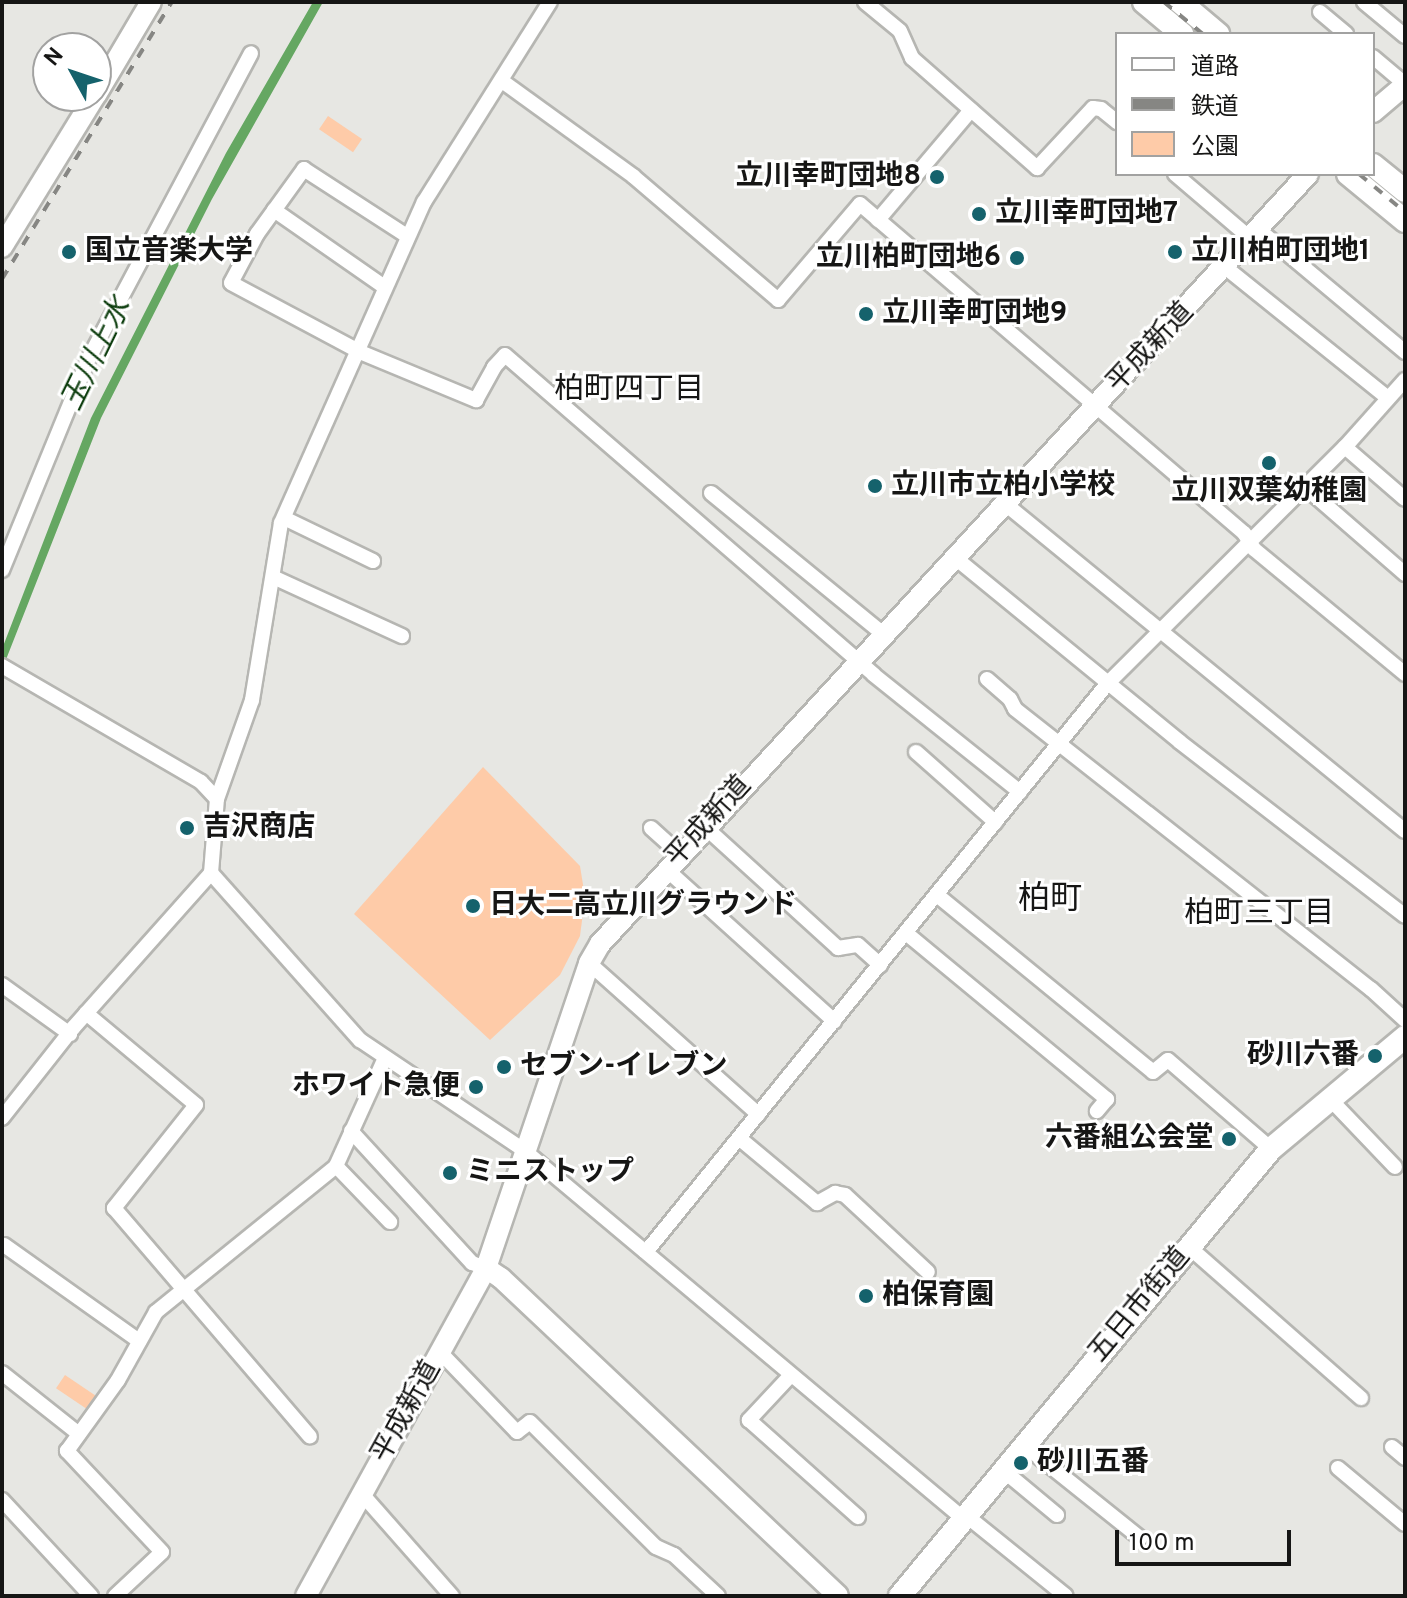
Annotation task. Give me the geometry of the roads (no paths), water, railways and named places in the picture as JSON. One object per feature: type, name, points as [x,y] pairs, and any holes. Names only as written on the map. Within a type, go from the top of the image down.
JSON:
[{"type":"main road","points":[[1144,2],[1180,32]]},
{"type":"main road","points":[[1180,2],[1216,32]]},
{"type":"main road","points":[[1375,167],[1405,191]]},
{"type":"main road","points":[[1350,176],[1405,221]]},
{"type":"main road","name":"五日市街道","points":[[900,1596],[1271,1149],[1405,1037]]},
{"type":"street","points":[[112,69],[151,2]]},
{"type":"street","points":[[2,1118],[86,1013],[211,873],[217,799],[252,700],[284,518],[360,352],[383,286],[424,202],[550,2]]},
{"type":"street","points":[[865,2],[900,31],[912,58],[1037,168],[1093,108],[1101,109],[1115,120]]},
{"type":"street","points":[[1364,2],[1405,36]]},
{"type":"street","points":[[1320,12],[1344,32]]},
{"type":"street","points":[[2,570],[89,358],[251,53]]},
{"type":"street","points":[[1375,59],[1405,84],[1375,110]]},
{"type":"street","points":[[502,81],[633,176],[778,300],[860,204],[1405,674]]},
{"type":"street","points":[[878,220],[971,110]]},
{"type":"street","points":[[2,247],[86,112]]},
{"type":"street","points":[[407,236],[304,169],[274,210],[231,283],[360,352],[476,400],[494,367],[505,355],[857,660],[1020,792]]},
{"type":"street","points":[[1178,176],[1405,352]]},
{"type":"street","name":"平成新道","points":[[306,1596],[486,1268],[589,963],[600,944],[857,660],[1097,406],[1306,176]]},
{"type":"street","points":[[274,210],[383,286]]},
{"type":"street","points":[[646,1252],[1108,683],[1399,390],[1225,267]]},
{"type":"street","points":[[1345,447],[1405,499]]},
{"type":"street","points":[[1305,487],[1405,574]]},
{"type":"street","points":[[711,493],[882,633]]},
{"type":"street","points":[[1003,502],[1405,831]]},
{"type":"street","points":[[284,518],[373,561]]},
{"type":"street","points":[[953,556],[1283,824],[1405,916]]},
{"type":"street","points":[[273,577],[402,636]]},
{"type":"street","points":[[8,669],[201,782],[217,799]]},
{"type":"street","points":[[987,679],[1010,699],[1015,709],[1371,989],[1405,1020]]},
{"type":"street","points":[[916,752],[995,822]]},
{"type":"street","points":[[705,827],[838,948],[858,945],[880,965]]},
{"type":"street","points":[[651,828],[673,862],[834,1021]]},
{"type":"street","points":[[211,873],[341,1021],[384,1060],[525,1151],[965,1520],[973,1521],[1066,1596]]},
{"type":"street","points":[[937,895],[1153,1072],[1168,1060],[1271,1149]]},
{"type":"street","points":[[906,933],[1107,1099],[1097,1111]]},
{"type":"street","points":[[589,963],[758,1114]]},
{"type":"street","points":[[2,985],[70,1034]]},
{"type":"street","points":[[86,1013],[196,1105],[114,1208],[310,1437]]},
{"type":"street","points":[[115,1596],[162,1552],[67,1451],[118,1380],[156,1312],[336,1166],[384,1060]]},
{"type":"street","points":[[1330,1099],[1395,1167]]},
{"type":"street","points":[[351,1131],[472,1263],[501,1278],[838,1596]]},
{"type":"street","points":[[739,1138],[817,1203],[835,1193],[845,1195],[928,1272]]},
{"type":"street","points":[[336,1166],[390,1222]]},
{"type":"street","points":[[4,1245],[139,1341]]},
{"type":"street","points":[[1189,1247],[1361,1398]]},
{"type":"street","points":[[440,1352],[517,1432],[530,1422],[656,1547],[674,1555],[718,1596]]},
{"type":"street","points":[[2,1373],[79,1434]]},
{"type":"street","points":[[791,1375],[749,1420],[858,1517]]},
{"type":"street","points":[[1024,1445],[1140,1538]]},
{"type":"street","points":[[1392,1447],[1405,1458]]},
{"type":"street","points":[[1338,1468],[1405,1524]]},
{"type":"street","points":[[1004,1471],[1057,1515]]},
{"type":"street","points":[[362,1494],[452,1596]]},
{"type":"street","points":[[2,1500],[91,1596]]},
{"type":"railway","points":[[2,279],[172,2]]},
{"type":"railway","points":[[1164,2],[1201,32]]},
{"type":"railway","points":[[1361,176],[1405,212]]},
{"type":"place","name":"立川幸町団地8","points":[[937,177]]},
{"type":"place","name":"立川幸町団地7","points":[[979,214]]},
{"type":"place","name":"国立音楽大学","points":[[69,252]]},
{"type":"place","name":"立川柏町団地1","points":[[1175,252]]},
{"type":"place","name":"立川柏町団地6","points":[[1017,258]]},
{"type":"place","name":"立川幸町団地9","points":[[866,314]]},
{"type":"place","name":"立川双葉幼稚園","points":[[1269,463]]},
{"type":"place","name":"立川市立柏小学校","points":[[875,486]]},
{"type":"place","name":"吉沢商店","points":[[187,828]]},
{"type":"place","name":"日大二高立川グラウンド","points":[[473,906]]},
{"type":"place","name":"砂川六番","points":[[1375,1056]]},
{"type":"place","name":"セブン-イレブン","points":[[504,1067]]},
{"type":"place","name":"ホワイト急便","points":[[476,1087]]},
{"type":"place","name":"六番組公会堂","points":[[1229,1139]]},
{"type":"place","name":"ミニストップ","points":[[450,1173]]},
{"type":"place","name":"柏保育園","points":[[866,1296]]},
{"type":"place","name":"砂川五番","points":[[1021,1463]]},
{"type":"district","name":"柏町四丁目","points":[[629,391]]},
{"type":"district","name":"柏町","points":[[1050,900]]},
{"type":"district","name":"柏町三丁目","points":[[1259,915]]},
{"type":"water label","name":"玉川上水","points":[[98,355]]}]
